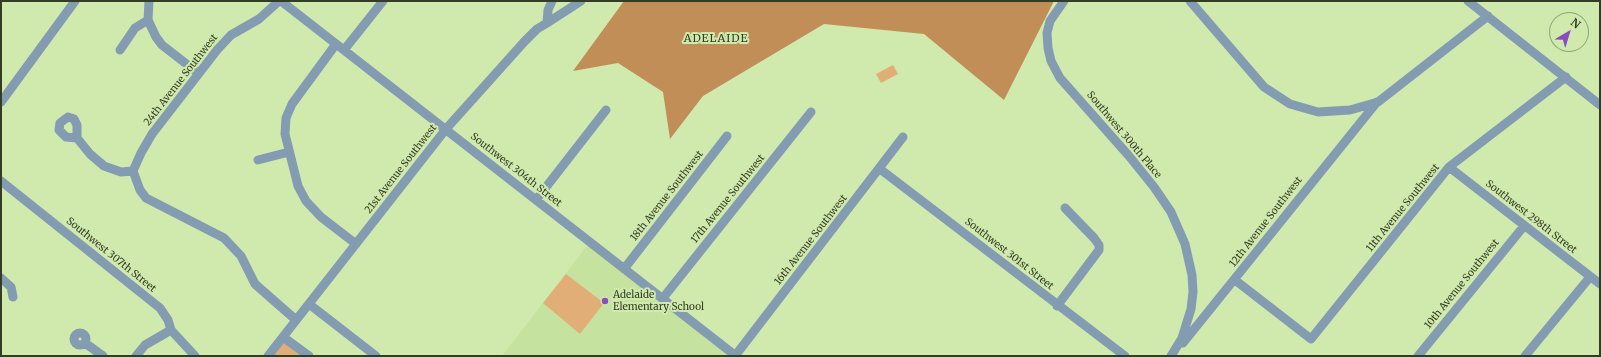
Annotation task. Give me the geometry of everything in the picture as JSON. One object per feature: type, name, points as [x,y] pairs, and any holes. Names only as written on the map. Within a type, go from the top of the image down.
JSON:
[{"type":"street","points":[[1,102],[75,1]]},
{"type":"street","points":[[149,1],[148,20],[162,45],[198,73]]},
{"type":"street","name":"Southwest 304th Street","points":[[280,1],[663,298],[735,356]]},
{"type":"street","name":"24th Avenue Southwest","points":[[133,171],[152,134],[198,73],[227,39],[259,19],[280,1]]},
{"type":"street","points":[[344,50],[383,1]]},
{"type":"street","points":[[547,23],[548,10],[552,1]]},
{"type":"street","name":"21st Avenue Southwest","points":[[268,356],[446,129],[537,29],[581,1]]},
{"type":"street","name":"Southwest 300th Place","points":[[1064,1],[1050,21],[1047,33],[1048,48],[1051,60],[1060,78],[1129,156],[1154,187],[1170,212],[1186,248],[1192,275],[1193,292],[1191,309],[1182,338],[1172,356]]},
{"type":"street","points":[[1190,1],[1264,87],[1290,104],[1302,109],[1334,112],[1350,110],[1378,102],[1488,16]]},
{"type":"street","points":[[1468,1],[1600,105]]},
{"type":"street","points":[[120,50],[135,28],[148,20]]},
{"type":"street","points":[[336,44],[289,110],[285,121],[285,134],[298,186],[306,202],[321,217],[356,244]]},
{"type":"street","name":"11th Avenue Southwest","points":[[1235,280],[1311,339],[1449,167],[1566,77]]},
{"type":"street","name":"12th Avenue Southwest","points":[[1172,356],[1378,102]]},
{"type":"street","points":[[536,200],[606,110]]},
{"type":"street","name":"17th Avenue Southwest","points":[[663,298],[811,112]]},
{"type":"street","name":"18th Avenue Southwest","points":[[624,269],[727,136]]},
{"type":"street","name":"16th Avenue Southwest","points":[[735,356],[880,169],[903,137]]},
{"type":"street","points":[[77,138],[90,154],[104,166],[121,172],[133,171],[140,190],[146,198],[211,230],[236,249],[255,284],[296,320]]},
{"type":"street","points":[[258,160],[289,152]]},
{"type":"street","name":"Southwest 298th Street","points":[[1449,167],[1600,284]]},
{"type":"street","name":"Southwest 301st Street","points":[[880,169],[1057,306],[1125,356]]},
{"type":"street","name":"Southwest 307th Street","points":[[1,181],[160,308],[168,320],[171,330],[195,356]]},
{"type":"street","points":[[1057,306],[1099,250],[1099,245],[1094,238],[1065,208]]},
{"type":"street","name":"10th Avenue Southwest","points":[[1418,356],[1524,226]]},
{"type":"street","points":[[1525,356],[1590,277]]},
{"type":"street","points":[[1,278],[11,287],[13,297]]},
{"type":"street","points":[[309,304],[376,356]]},
{"type":"street","points":[[136,356],[145,345],[171,330]]},
{"type":"street","points":[[283,337],[309,356]]},
{"type":"street","points":[[85,343],[103,356]]},
{"type":"shaded area","points":[[624,1],[1054,1],[1004,100],[924,34],[824,24],[703,96],[670,139],[663,92],[618,63],[573,71]]},
{"type":"shaded area","points":[[893,65],[898,74],[881,83],[876,74]]},
{"type":"shaded area","name":"Adelaide Elementary School","points":[[590,242],[735,356],[502,356]]},
{"type":"shaded area","points":[[566,274],[604,303],[580,334],[543,303]]},
{"type":"shaded area","points":[[282,338],[305,356],[268,356]]},
{"type":"place","name":"Adelaide Elementary School","points":[[605,301]]},
{"type":"district","name":"ADELAIDE","points":[[716,39]]}]
